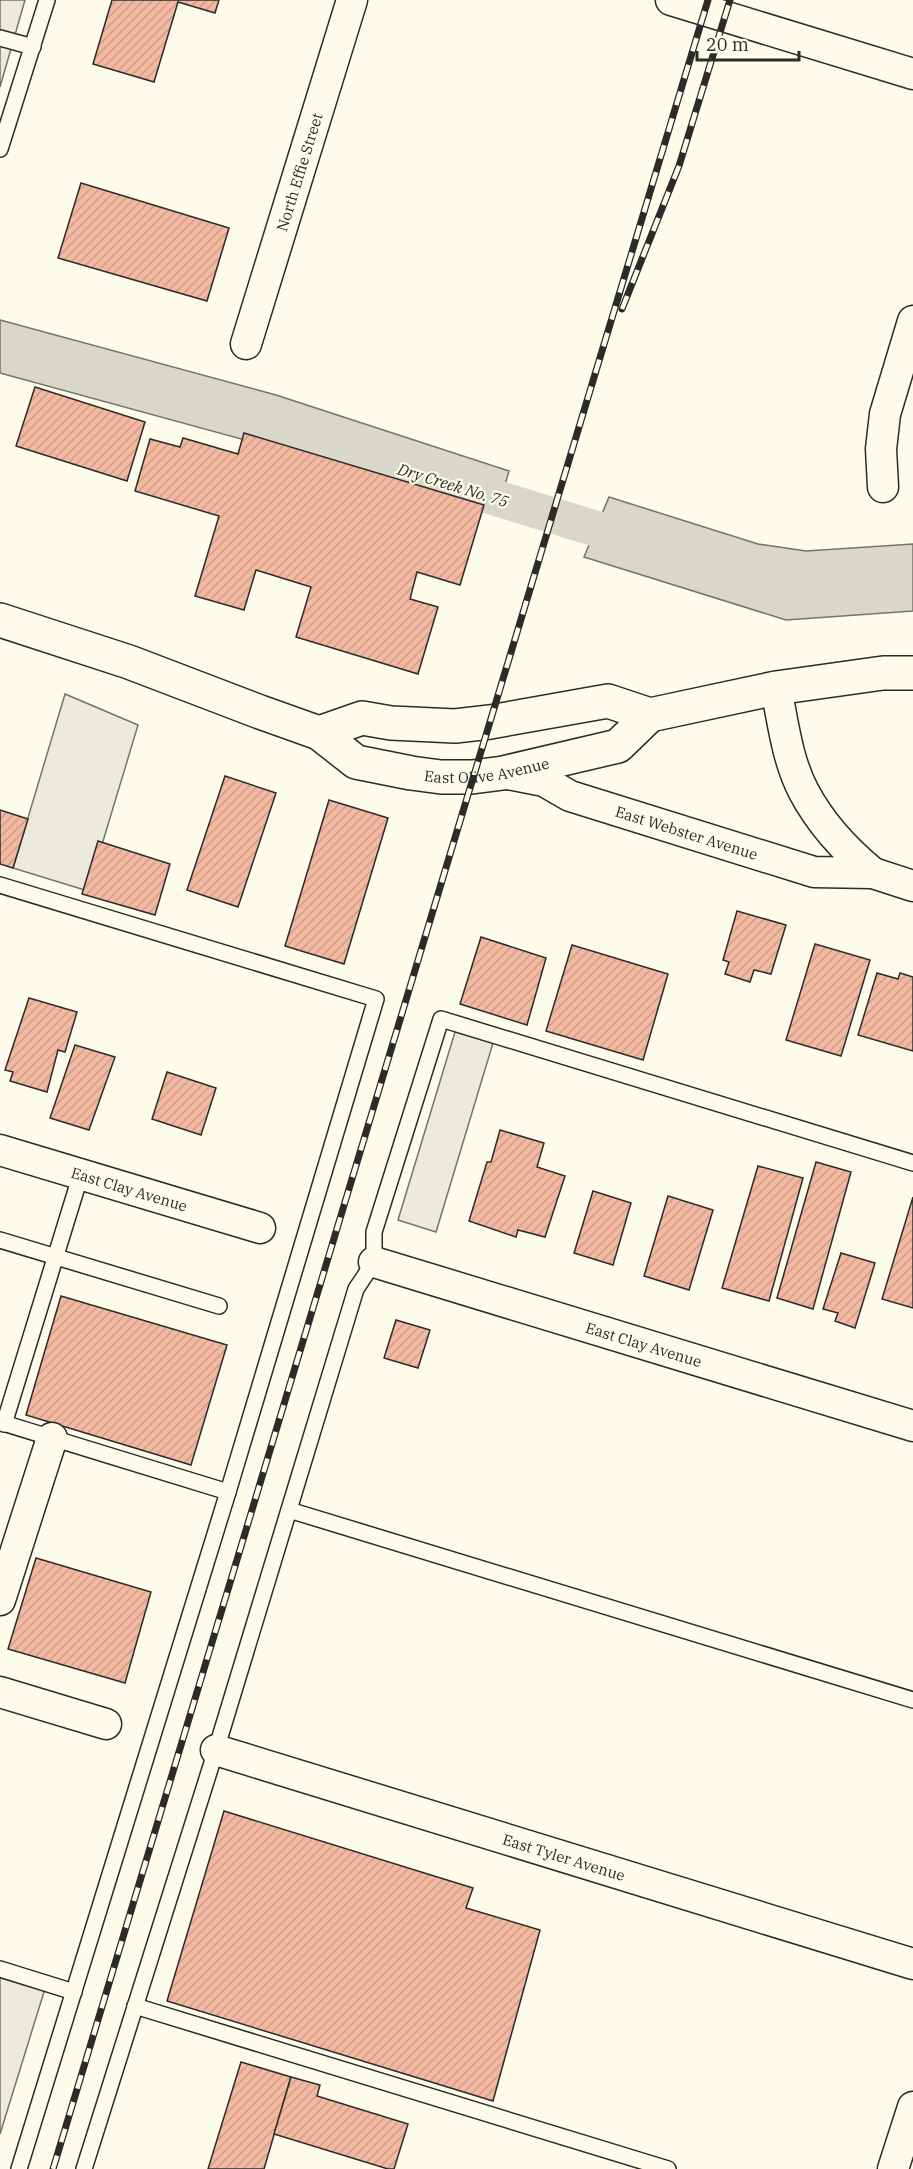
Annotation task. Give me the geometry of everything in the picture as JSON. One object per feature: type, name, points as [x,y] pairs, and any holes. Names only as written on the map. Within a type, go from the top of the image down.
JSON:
[{"type":"main road","name":"East Olive Avenue","points":[[0,620],[129,662],[319,733],[356,762],[382,769],[441,777],[472,777],[503,773],[618,746],[650,715]]},
{"type":"main road","points":[[319,733],[362,718],[421,726],[455,726],[608,701],[650,715],[776,688],[883,673],[913,673]]},
{"type":"street","name":"North Effie Street","points":[[246,344],[352,0]]},
{"type":"street","points":[[671,0],[912,70]]},
{"type":"street","points":[[883,487],[881,449],[885,414],[913,321]]},
{"type":"street","name":"East Webster Avenue","points":[[776,688],[787,742],[804,791],[830,831],[849,853],[873,873]]},
{"type":"street","name":"East Webster Avenue","points":[[503,773],[544,781],[570,796],[814,872],[873,873],[913,886]]},
{"type":"street","name":"East Clay Avenue","points":[[0,1150],[260,1228]]},
{"type":"street","name":"East Clay Avenue","points":[[374,1262],[913,1426]]},
{"type":"street","points":[[0,1600],[52,1438]]},
{"type":"street","points":[[0,1692],[106,1724]]},
{"type":"street","name":"East Tyler Avenue","points":[[216,1750],[913,1964]]},
{"type":"street","points":[[893,2169],[913,2107]]},
{"type":"lane","points":[[0,149],[47,0]]},
{"type":"lane","points":[[0,38],[33,47]]},
{"type":"lane","points":[[0,885],[376,999],[228,1492],[19,2169]]},
{"type":"lane","points":[[84,2169],[216,1750],[356,1288],[374,1262],[374,1232],[441,1019],[913,1163]]},
{"type":"lane","points":[[81,1174],[2,1423],[228,1492]]},
{"type":"lane","points":[[0,1240],[219,1306]]},
{"type":"lane","points":[[289,1510],[913,1700]]},
{"type":"lane","points":[[0,1969],[74,1992]]},
{"type":"lane","points":[[135,2006],[668,2169]]},
{"type":"shaded area","points":[[0,0],[25,0],[0,87]]},
{"type":"shaded area","points":[[65,694],[138,725],[88,891],[13,868]]},
{"type":"shaded area","points":[[455,1032],[493,1043],[436,1232],[398,1220]]},
{"type":"shaded area","points":[[0,1964],[48,1979],[0,2134]]},
{"type":"water","points":[[0,320],[276,395],[509,471],[498,509],[0,373]]},
{"type":"water","points":[[609,497],[758,544],[806,551],[913,544],[913,611],[786,620],[584,557]]},
{"type":"building","points":[[112,0],[219,0],[215,13],[178,2],[154,82],[93,64]]},
{"type":"building","points":[[81,183],[229,228],[207,301],[58,258]]},
{"type":"building","points":[[35,387],[145,422],[127,481],[16,446]]},
{"type":"building","points":[[244,433],[484,505],[460,585],[417,572],[410,599],[438,607],[418,674],[296,637],[311,587],[256,570],[244,610],[195,596],[219,516],[135,491],[150,439],[180,447],[183,438],[238,454]]},
{"type":"building","points":[[225,776],[276,793],[238,907],[187,890]]},
{"type":"building","points":[[329,800],[388,818],[344,964],[285,946]]},
{"type":"building","points":[[0,810],[28,819],[13,868],[0,864]]},
{"type":"building","points":[[98,841],[170,864],[155,915],[82,894]]},
{"type":"building","points":[[737,911],[786,925],[771,974],[754,970],[750,982],[725,974],[729,962],[723,960]]},
{"type":"building","points":[[481,937],[546,958],[527,1025],[460,1004]]},
{"type":"building","points":[[815,944],[870,960],[841,1056],[786,1040]]},
{"type":"building","points":[[572,945],[668,974],[643,1060],[546,1031]]},
{"type":"building","points":[[877,973],[898,979],[900,973],[913,977],[913,1051],[858,1035]]},
{"type":"building","points":[[29,998],[77,1012],[65,1052],[58,1050],[47,1092],[10,1081],[13,1072],[5,1070]]},
{"type":"building","points":[[75,1045],[115,1057],[89,1130],[50,1118]]},
{"type":"building","points":[[167,1072],[216,1088],[201,1135],[152,1119]]},
{"type":"building","points":[[500,1130],[544,1143],[537,1167],[565,1176],[545,1237],[518,1230],[516,1237],[469,1221],[487,1162],[491,1162]]},
{"type":"building","points":[[816,1162],[851,1172],[813,1309],[777,1298]]},
{"type":"building","points":[[758,1166],[803,1178],[769,1301],[722,1288]]},
{"type":"building","points":[[593,1191],[631,1203],[613,1265],[574,1253]]},
{"type":"building","points":[[668,1196],[713,1210],[689,1290],[644,1276]]},
{"type":"building","points":[[913,1197],[913,1308],[882,1299]]},
{"type":"building","points":[[841,1253],[875,1263],[855,1328],[835,1321],[838,1313],[823,1309]]},
{"type":"building","points":[[61,1296],[227,1345],[191,1465],[26,1415]]},
{"type":"building","points":[[396,1320],[430,1330],[418,1368],[384,1358]]},
{"type":"building","points":[[36,1558],[151,1592],[125,1683],[8,1649]]},
{"type":"building","points":[[224,1811],[473,1888],[466,1908],[540,1930],[493,2101],[167,2001]]},
{"type":"building","points":[[241,2062],[291,2077],[264,2169],[208,2169]]},
{"type":"building","points":[[291,2077],[320,2085],[317,2096],[408,2124],[394,2169],[274,2134]]},
{"type":"waterway","name":"Dry Creek No. 75","points":[[454,485],[642,543]]},
{"type":"railway","points":[[53,2169],[708,0]]},
{"type":"railway","points":[[622,309],[679,166],[730,0]]}]
